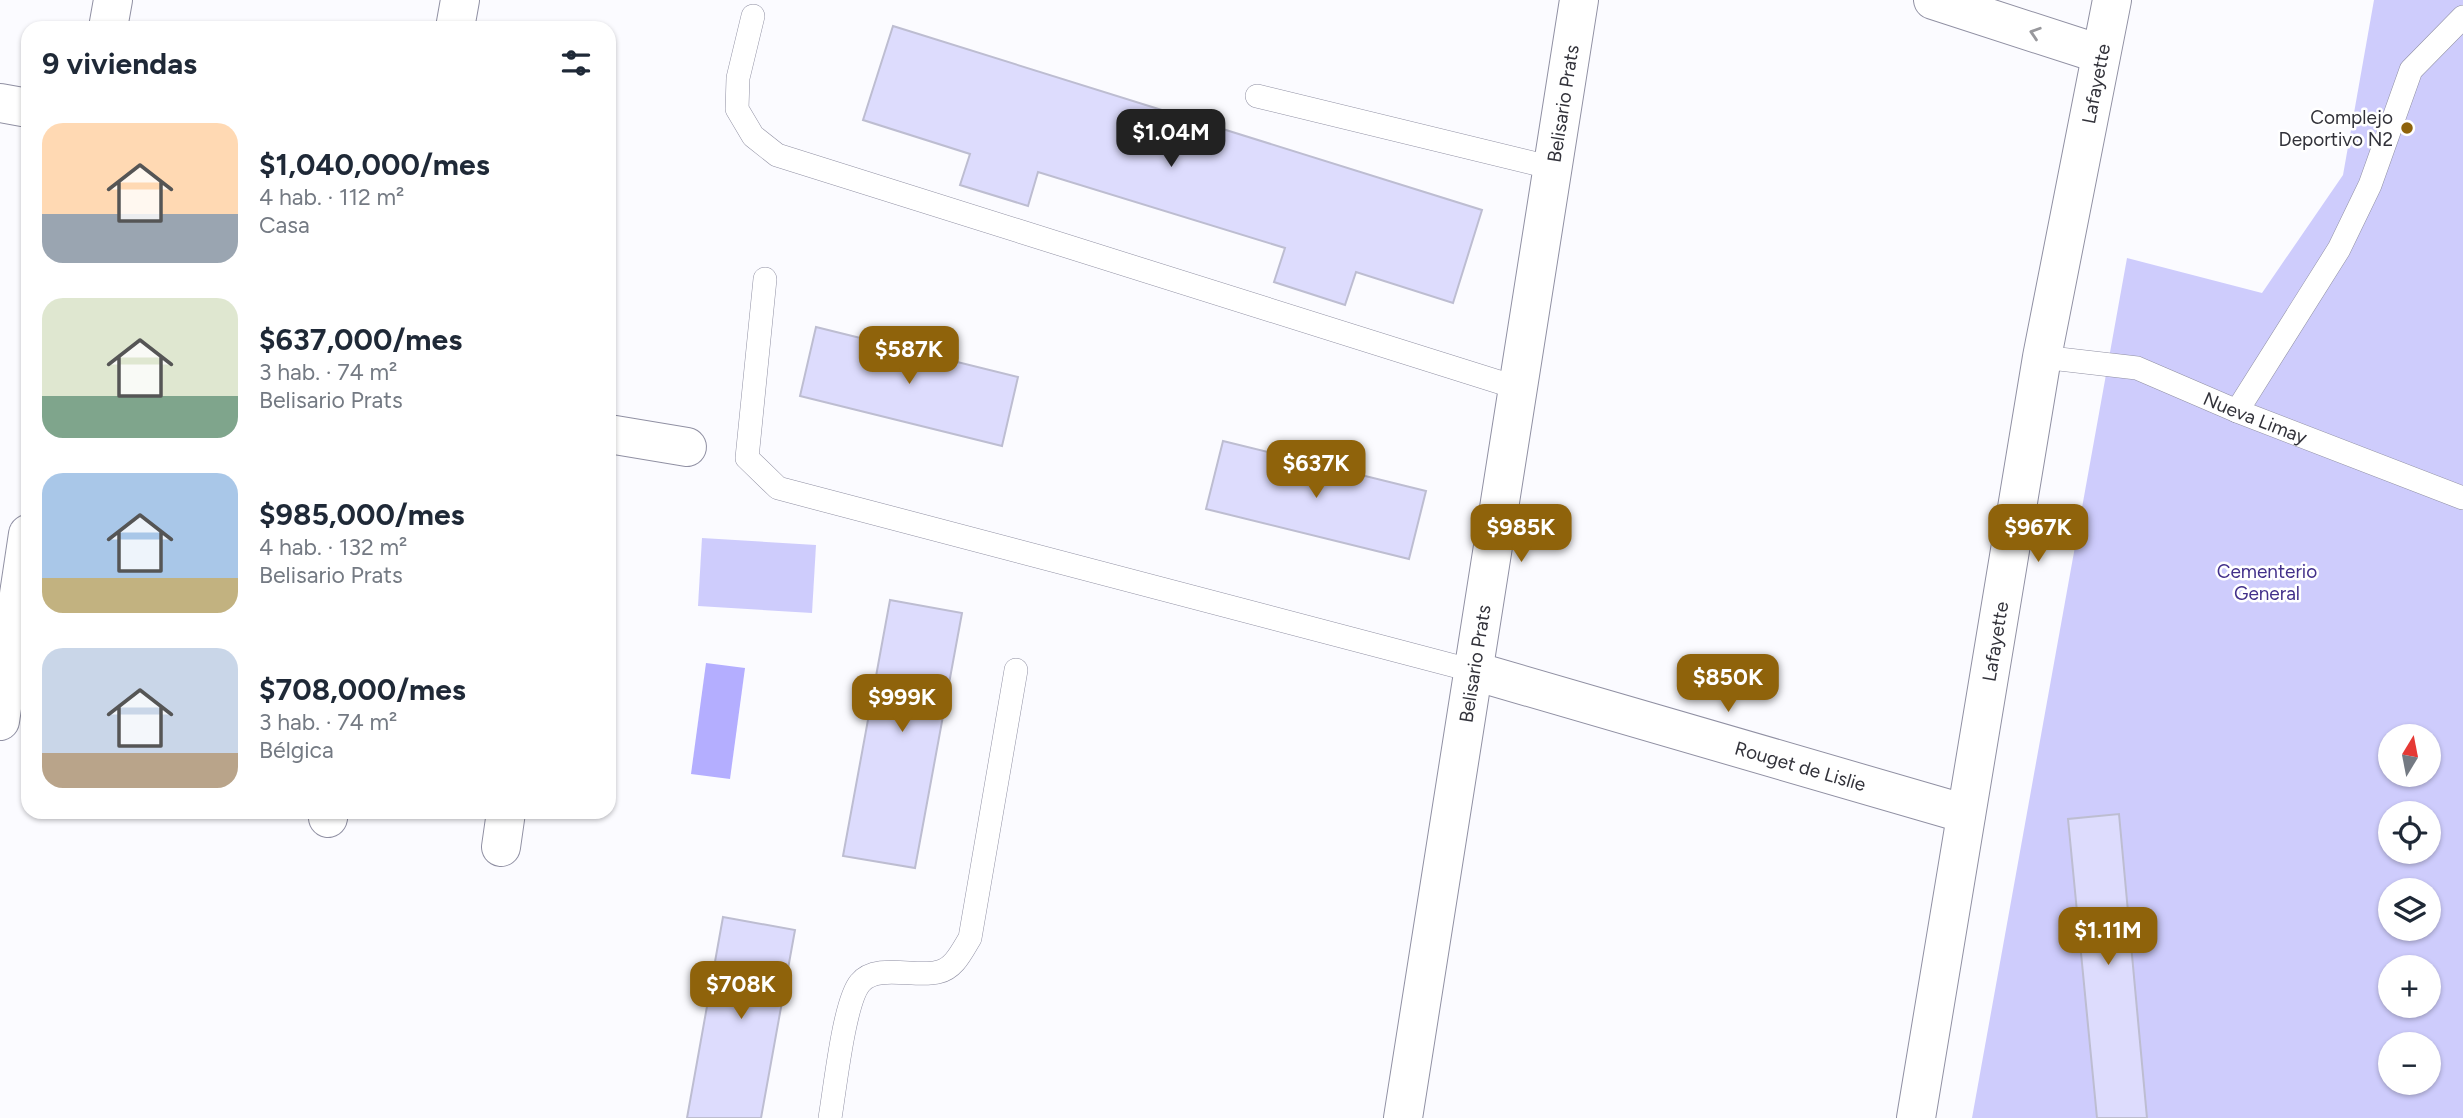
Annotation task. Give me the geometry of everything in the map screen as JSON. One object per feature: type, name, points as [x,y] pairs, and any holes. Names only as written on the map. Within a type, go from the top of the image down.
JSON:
[{"type":"street","points":[[109,21],[113,0]]},
{"type":"street","points":[[456,21],[460,0]]},
{"type":"street","name":"Belisario Prats","points":[[1404,1118],[1580,0]]},
{"type":"street","points":[[1933,0],[2100,54]]},
{"type":"street","name":"Lafayette","points":[[1916,1118],[2042,356],[2112,0]]},
{"type":"street","points":[[0,103],[21,107]]},
{"type":"street","points":[[616,435],[687,447]]},
{"type":"street","points":[[0,721],[18,548]]},
{"type":"street","name":"Rouget de Lislie","points":[[1474,671],[1966,814]]},
{"type":"lane","points":[[753,16],[738,78],[737,109],[752,136],[778,155],[1518,388]]},
{"type":"lane","points":[[2237,411],[2339,249],[2370,185],[2411,70],[2463,16]]},
{"type":"lane","points":[[1257,96],[1553,168]]},
{"type":"lane","points":[[765,279],[747,458],[778,488],[1474,671]]},
{"type":"lane","name":"Nueva Limay","points":[[2042,356],[2137,368],[2237,411],[2463,498]]},
{"type":"lane","points":[[830,1118],[851,998],[862,980],[881,972],[939,972],[957,960],[970,938],[1016,670]]},
{"type":"green space","name":"Cementerio General","points":[[2374,0],[2463,0],[2463,1118],[1972,1118],[2127,258],[2262,293],[2343,175]]},
{"type":"green space","points":[[702,538],[816,545],[812,613],[698,606]]},
{"type":"shaded area","points":[[706,663],[745,668],[730,779],[691,774]]},
{"type":"building","points":[[893,26],[1482,210],[1453,303],[1356,272],[1345,305],[1274,282],[1285,248],[1038,172],[1028,206],[960,185],[970,154],[863,120]]},
{"type":"building","points":[[816,327],[1018,377],[1002,446],[800,396]]},
{"type":"building","points":[[1223,441],[1426,491],[1409,559],[1206,509]]},
{"type":"building","points":[[890,600],[962,613],[915,868],[843,856]]},
{"type":"building","points":[[2119,814],[2147,1118],[2097,1118],[2068,819]]},
{"type":"building","points":[[723,917],[795,930],[761,1118],[687,1118]]},
{"type":"place","name":"Complejo Deportivo N2","points":[[2407,128]]}]
